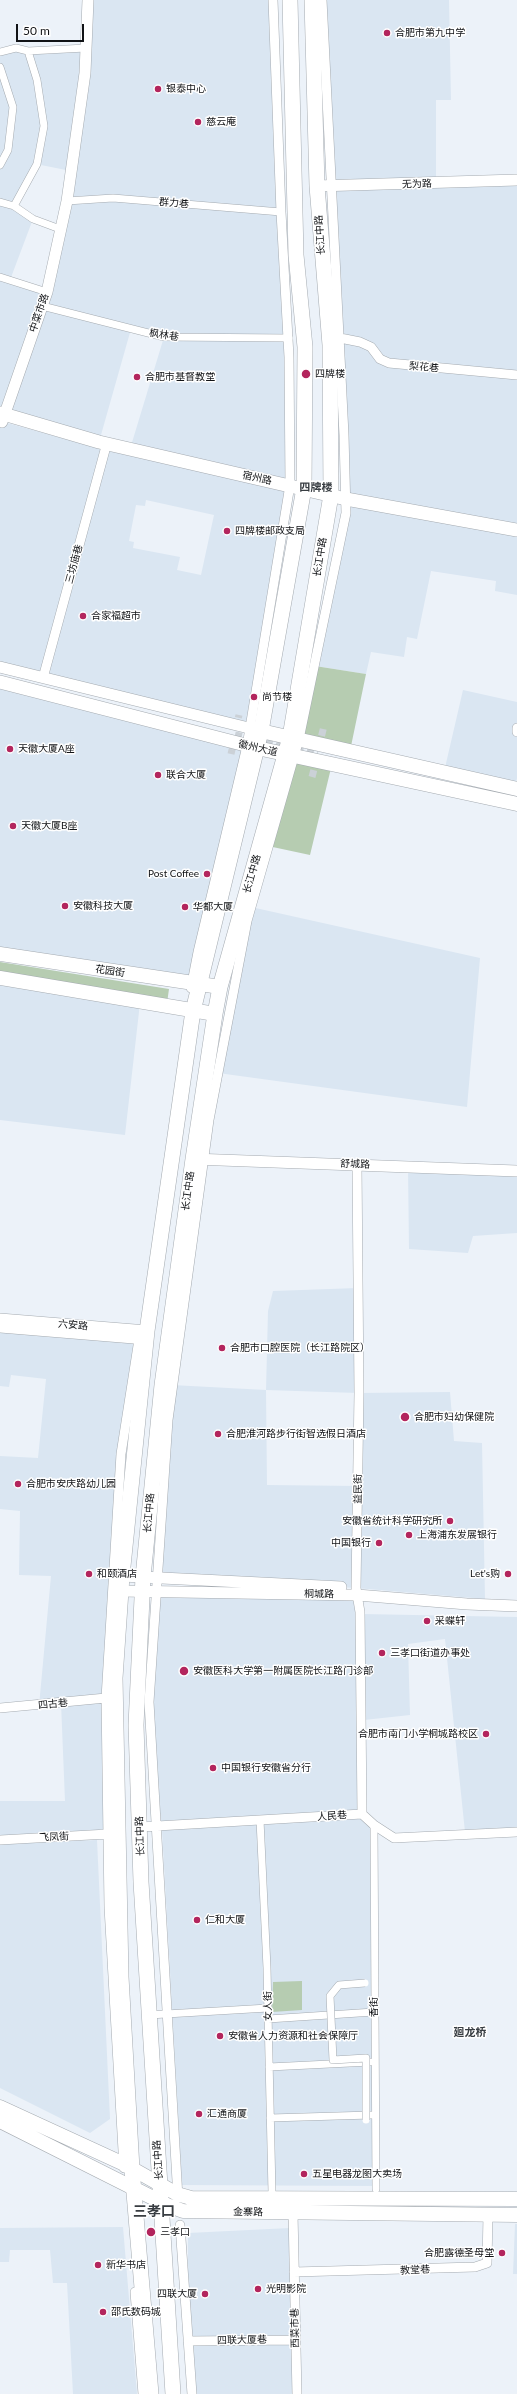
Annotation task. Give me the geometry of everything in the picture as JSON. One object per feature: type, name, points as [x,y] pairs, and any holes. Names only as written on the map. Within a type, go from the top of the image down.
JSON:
[{"type":"highway","name":"长江中路","points":[[152,2394],[128,2167],[116,1815],[116,1678],[121,1591],[143,1335],[190,1010],[195,983],[256,729],[296,490],[305,347],[296,255],[290,0]]},
{"type":"highway","name":"长江中路","points":[[173,2394],[149,2015],[136,1725],[150,1584],[162,1385],[198,1159],[215,1014],[220,987],[294,738],[330,498],[330,345],[317,186],[312,0]]},
{"type":"main road","name":"宿州路","points":[[1,417],[105,450],[296,490]]},
{"type":"main road","name":"宿州路","points":[[1,417],[346,502],[517,536]]},
{"type":"main road","name":"宿州路","points":[[346,502],[517,530]]},
{"type":"main road","name":"徽州大道","points":[[0,682],[252,747],[517,804]]},
{"type":"main road","name":"徽州大道","points":[[256,729],[516,785]]},
{"type":"main road","name":"花园街","points":[[0,954],[220,987]]},
{"type":"main road","points":[[0,978],[215,1014]]},
{"type":"main road","name":"金寨路","points":[[0,2107],[128,2167],[159,2185],[178,2199],[517,2199]]},
{"type":"main road","name":"金寨路","points":[[0,2121],[183,2211],[517,2215]]},
{"type":"street","name":"中菜市路","points":[[1,417],[47,292],[67,201],[85,73],[88,0]]},
{"type":"street","points":[[273,0],[281,212],[296,490]]},
{"type":"street","points":[[294,738],[346,502],[340,338],[322,0]]},
{"type":"street","points":[[0,52],[16,48],[28,51],[86,48]]},
{"type":"street","points":[[14,206],[36,164],[44,126],[37,80],[28,51]]},
{"type":"street","points":[[0,67],[13,107],[8,150],[0,165]]},
{"type":"street","name":"无为路","points":[[317,186],[332,187],[517,180]]},
{"type":"street","name":"群力巷","points":[[67,201],[113,198],[281,212]]},
{"type":"street","points":[[0,202],[14,206],[32,219],[60,229]]},
{"type":"street","points":[[0,277],[47,292]]},
{"type":"street","name":"枫林巷","points":[[42,306],[164,337],[289,338]]},
{"type":"street","name":"梨花巷","points":[[340,338],[360,342],[371,347],[380,358],[389,363],[517,375]]},
{"type":"street","name":"三坊庙巷","points":[[43,678],[105,450]]},
{"type":"street","name":"徽州大道","points":[[0,667],[256,729]]},
{"type":"street","points":[[198,1159],[209,1120],[247,921],[289,755]]},
{"type":"street","name":"舒城路","points":[[198,1159],[517,1171]]},
{"type":"street","name":"益民街","points":[[356,1164],[358,1416],[356,1591],[360,1612],[362,1814]]},
{"type":"street","name":"六安路","points":[[0,1319],[143,1335]]},
{"type":"street","name":"六安路","points":[[0,1327],[143,1335]]},
{"type":"street","points":[[128,2167],[109,1907],[106,1698],[121,1454],[143,1335]]},
{"type":"street","name":"桐城路","points":[[122,1576],[150,1584],[356,1591],[517,1600]]},
{"type":"street","points":[[150,1584],[149,1702],[178,2199]]},
{"type":"street","name":"桐城路","points":[[121,1591],[150,1584]]},
{"type":"street","name":"桐城路","points":[[356,1591],[468,1604],[517,1606]]},
{"type":"street","name":"四古巷","points":[[0,1708],[106,1698]]},
{"type":"street","points":[[362,1814],[374,1825],[394,1838],[517,1832]]},
{"type":"street","name":"人民巷","points":[[140,1827],[362,1814]]},
{"type":"street","name":"女人街","points":[[260,1820],[268,2008],[272,2193]]},
{"type":"street","name":"香街","points":[[374,1825],[376,2188]]},
{"type":"street","name":"飞凤街","points":[[0,1840],[108,1834]]},
{"type":"street","points":[[364,1983],[352,1986],[339,1985],[330,1996],[333,2060],[366,2058],[366,2120]]},
{"type":"street","points":[[149,2015],[268,2008]]},
{"type":"street","points":[[268,2018],[353,2010],[374,2012]]},
{"type":"street","points":[[269,2067],[375,2062]]},
{"type":"street","points":[[270,2118],[375,2115]]},
{"type":"street","points":[[367,2147],[375,2147]]},
{"type":"street","points":[[130,2185],[143,2394]]},
{"type":"street","name":"西菜市巷","points":[[293,2213],[297,2394]]},
{"type":"street","name":"教堂巷","points":[[294,2272],[475,2267],[486,2263],[488,2215]]},
{"type":"street","points":[[180,2225],[192,2394]]},
{"type":"street","name":"四联大厦巷","points":[[188,2341],[296,2340]]},
{"type":"shaded area","name":"银泰中心","points":[[88,0],[273,0],[290,485],[130,449],[164,337],[131,329],[99,442],[0,413],[0,52],[86,48]],"holes":[[[36,164],[71,171],[47,292],[10,280],[33,219],[14,206]]]},
{"type":"shaded area","points":[[322,0],[449,0],[451,100],[436,100],[436,183],[517,180],[517,530],[346,499]]},
{"type":"shaded area","points":[[0,421],[105,450],[289,492],[250,728],[0,667]],"holes":[[[146,500],[214,515],[201,575],[177,570],[180,557],[133,548],[134,542],[129,541],[136,505],[145,506]]]},
{"type":"shaded area","points":[[346,505],[517,536],[517,595],[495,591],[496,581],[431,571],[417,639],[407,637],[404,657],[371,652],[366,674],[315,666]]},
{"type":"shaded area","points":[[0,682],[247,746],[192,982],[0,954]]},
{"type":"shaded area","points":[[463,690],[517,702],[517,778],[515,788],[444,772]]},
{"type":"shaded area","points":[[251,907],[480,958],[467,1107],[218,1073]]},
{"type":"shaded area","points":[[0,979],[140,1003],[125,1135],[0,1120]]},
{"type":"shaded area","points":[[408,1167],[517,1171],[517,1233],[473,1236],[468,1253],[409,1249]]},
{"type":"shaded area","points":[[358,1288],[359,1393],[450,1392],[454,1441],[482,1443],[485,1599],[356,1588],[158,1577],[172,1385],[266,1390],[268,1311],[273,1291]],"holes":[[[266,1390],[358,1393],[358,1486],[267,1485]]]},
{"type":"shaded area","points":[[0,1327],[139,1338],[121,1454],[108,1834],[0,1840],[0,1801],[65,1801],[61,1703],[39,1706],[51,1576],[19,1575],[20,1511],[0,1509],[0,1456],[38,1458],[46,1379],[11,1375],[9,1387],[0,1386]]},
{"type":"shaded area","points":[[157,1591],[357,1595],[362,1814],[374,1825],[378,2186],[182,2185],[162,1830],[149,1702]]},
{"type":"shaded area","name":"合肥市南门小学桐城路校区","points":[[362,1614],[517,1617],[517,1829],[465,1832],[445,1639],[408,1644],[410,1715],[364,1720]]},
{"type":"shaded area","points":[[97,1840],[110,2119],[90,2133],[0,2088],[0,1844]]},
{"type":"shaded area","points":[[515,2224],[517,2224],[517,2274],[513,2274]]},
{"type":"shaded area","points":[[123,2227],[137,2394],[73,2394],[67,2283],[53,2283],[50,2250],[10,2250],[9,2262],[0,2262],[0,2228]]},
{"type":"shaded area","points":[[290,2228],[297,2394],[192,2394],[188,2341],[188,2233]]},
{"type":"green space","points":[[315,666],[366,674],[350,751],[299,739]]},
{"type":"green space","points":[[293,756],[332,764],[310,855],[268,846]]},
{"type":"green space","points":[[0,962],[169,989],[167,1003],[0,975]]},
{"type":"green space","points":[[302,1981],[302,2010],[272,2012],[273,1982]]},
{"type":"tunnel","points":[[236,728],[239,715]]},
{"type":"tunnel","points":[[319,746],[324,726]]},
{"type":"tunnel","points":[[235,735],[318,752]]},
{"type":"tunnel","points":[[231,754],[234,741]]},
{"type":"tunnel","points":[[312,777],[317,758]]},
{"type":"place","name":"合肥市第九中学","points":[[387,33]]},
{"type":"place","name":"银泰中心","points":[[158,89]]},
{"type":"place","name":"慈云庵","points":[[198,122]]},
{"type":"place","name":"四牌楼","points":[[306,374]]},
{"type":"place","name":"合肥市基督教堂","points":[[137,377]]},
{"type":"place","name":"四牌楼邮政支局","points":[[227,531]]},
{"type":"place","name":"合家福超市","points":[[83,616]]},
{"type":"place","name":"尚节楼","points":[[254,697]]},
{"type":"place","name":"天徽大厦A座","points":[[10,749]]},
{"type":"place","name":"联合大厦","points":[[158,775]]},
{"type":"place","name":"天徽大厦B座","points":[[13,826]]},
{"type":"place","name":"Post Coffee","points":[[207,874]]},
{"type":"place","name":"安徽科技大厦","points":[[65,906]]},
{"type":"place","name":"华都大厦","points":[[185,907]]},
{"type":"place","name":"合肥市口腔医院（长江路院区）","points":[[222,1348]]},
{"type":"place","name":"合肥市妇幼保健院","points":[[405,1417]]},
{"type":"place","name":"合肥淮河路步行街智选假日酒店","points":[[218,1434]]},
{"type":"place","name":"合肥市安庆路幼儿园","points":[[18,1484]]},
{"type":"place","name":"安徽省统计科学研究所","points":[[450,1521]]},
{"type":"place","name":"上海浦东发展银行","points":[[409,1535]]},
{"type":"place","name":"中国银行","points":[[379,1543]]},
{"type":"place","name":"和颐酒店","points":[[89,1574]]},
{"type":"place","name":"Let's购","points":[[508,1574]]},
{"type":"place","name":"采蝶轩","points":[[427,1621]]},
{"type":"place","name":"三孝口街道办事处","points":[[382,1653]]},
{"type":"place","name":"安徽医科大学第一附属医院长江路门诊部","points":[[184,1671]]},
{"type":"place","name":"合肥市南门小学桐城路校区","points":[[486,1734]]},
{"type":"place","name":"中国银行安徽省分行","points":[[213,1768]]},
{"type":"place","name":"仁和大厦","points":[[197,1920]]},
{"type":"place","name":"安徽省人力资源和社会保障厅","points":[[220,2036]]},
{"type":"place","name":"汇通商厦","points":[[199,2114]]},
{"type":"place","name":"五星电器龙图大卖场","points":[[304,2174]]},
{"type":"place","name":"三孝口","points":[[151,2232]]},
{"type":"place","name":"合肥露德圣母堂","points":[[502,2253]]},
{"type":"place","name":"新华书店","points":[[98,2265]]},
{"type":"place","name":"光明影院","points":[[258,2289]]},
{"type":"place","name":"四联大厦","points":[[205,2294]]},
{"type":"place","name":"邵氏数码城","points":[[103,2312]]},
{"type":"district","name":"四牌楼","points":[[316,487]]},
{"type":"district","name":"廻龙桥","points":[[470,2032]]},
{"type":"district","name":"三孝口","points":[[154,2211]]}]
